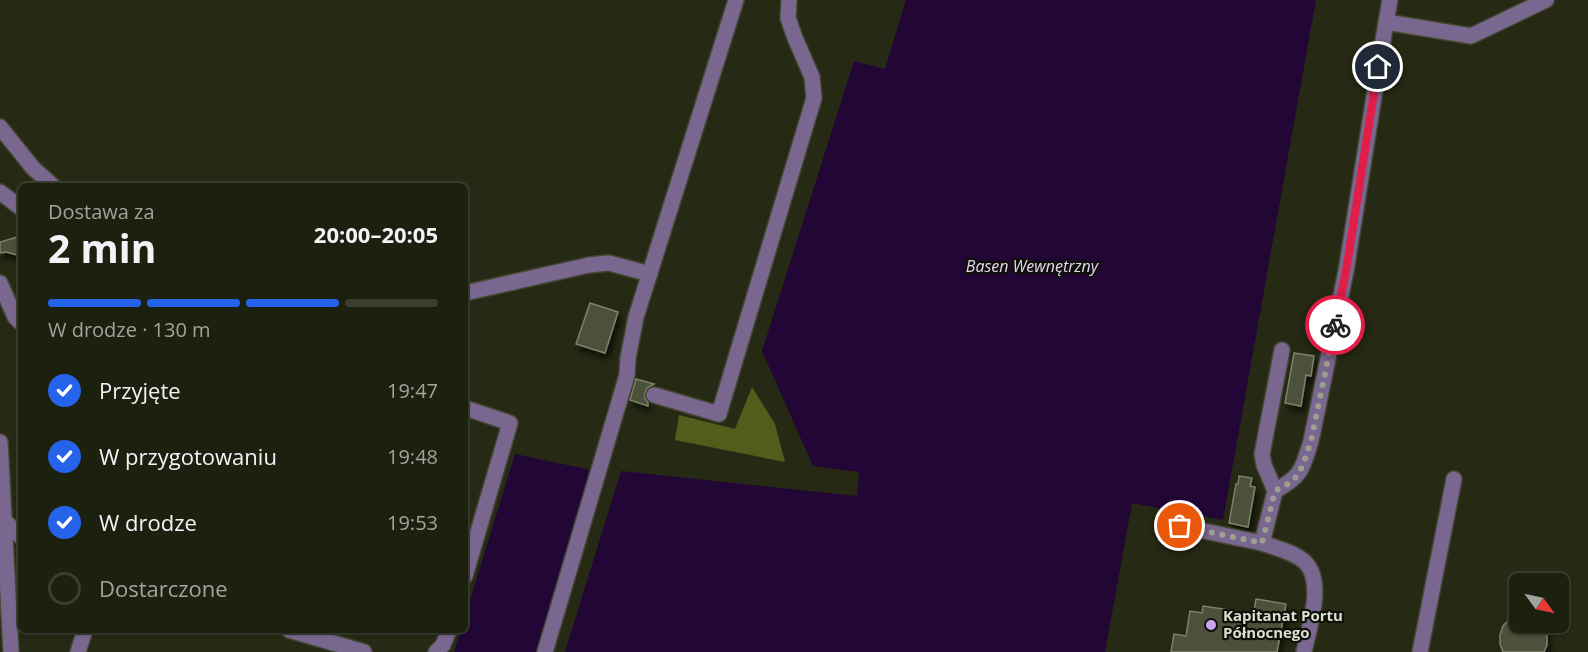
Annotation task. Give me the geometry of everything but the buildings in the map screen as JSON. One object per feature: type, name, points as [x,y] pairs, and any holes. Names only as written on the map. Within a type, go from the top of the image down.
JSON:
[{"type":"lane","points":[[545,652],[627,375],[636,317],[736,0]]},
{"type":"lane","points":[[654,395],[719,414],[814,98],[812,77],[788,18],[789,0]]},
{"type":"lane","points":[[1275,491],[1297,476],[1311,441],[1346,271],[1390,0]]},
{"type":"lane","points":[[1386,22],[1471,36],[1546,0]]},
{"type":"lane","points":[[0,127],[33,168],[50,183]]},
{"type":"lane","points":[[0,192],[18,205]]},
{"type":"lane","points":[[468,292],[589,265],[609,263],[650,274]]},
{"type":"lane","points":[[0,283],[18,320]]},
{"type":"lane","points":[[1262,543],[1275,491],[1262,454],[1282,350]]},
{"type":"lane","points":[[468,409],[510,423],[468,566]]},
{"type":"lane","points":[[0,442],[11,652]]},
{"type":"lane","points":[[1420,652],[1454,479]]},
{"type":"lane","points":[[5,521],[18,534]]},
{"type":"lane","points":[[1180,526],[1262,543],[1304,561],[1313,573],[1316,589],[1304,652]]},
{"type":"lane","points":[[78,652],[84,633]]},
{"type":"lane","points":[[300,633],[364,652]]},
{"type":"lane","points":[[436,652],[443,645],[448,633]]},
{"type":"green space","points":[[752,387],[775,424],[785,462],[675,440],[679,415],[735,429]]},
{"type":"water","name":"Basen Wewnętrzny","points":[[906,0],[1316,0],[1223,520],[1132,503],[1105,652],[565,652],[621,471],[857,496],[859,472],[813,466],[762,351],[854,61],[885,69]]},
{"type":"water","points":[[515,454],[591,470],[536,652],[454,652],[460,633],[468,633],[468,607]]},
{"type":"way so far","points":[[1180,526],[1262,543],[1275,491],[1291,482],[1303,465],[1311,441],[1335,325]]},
{"type":"place","name":"Kapitanat Portu Północnego","points":[[1211,625]]},
{"type":"route","points":[[1335,325],[1346,271],[1378,67]]}]
